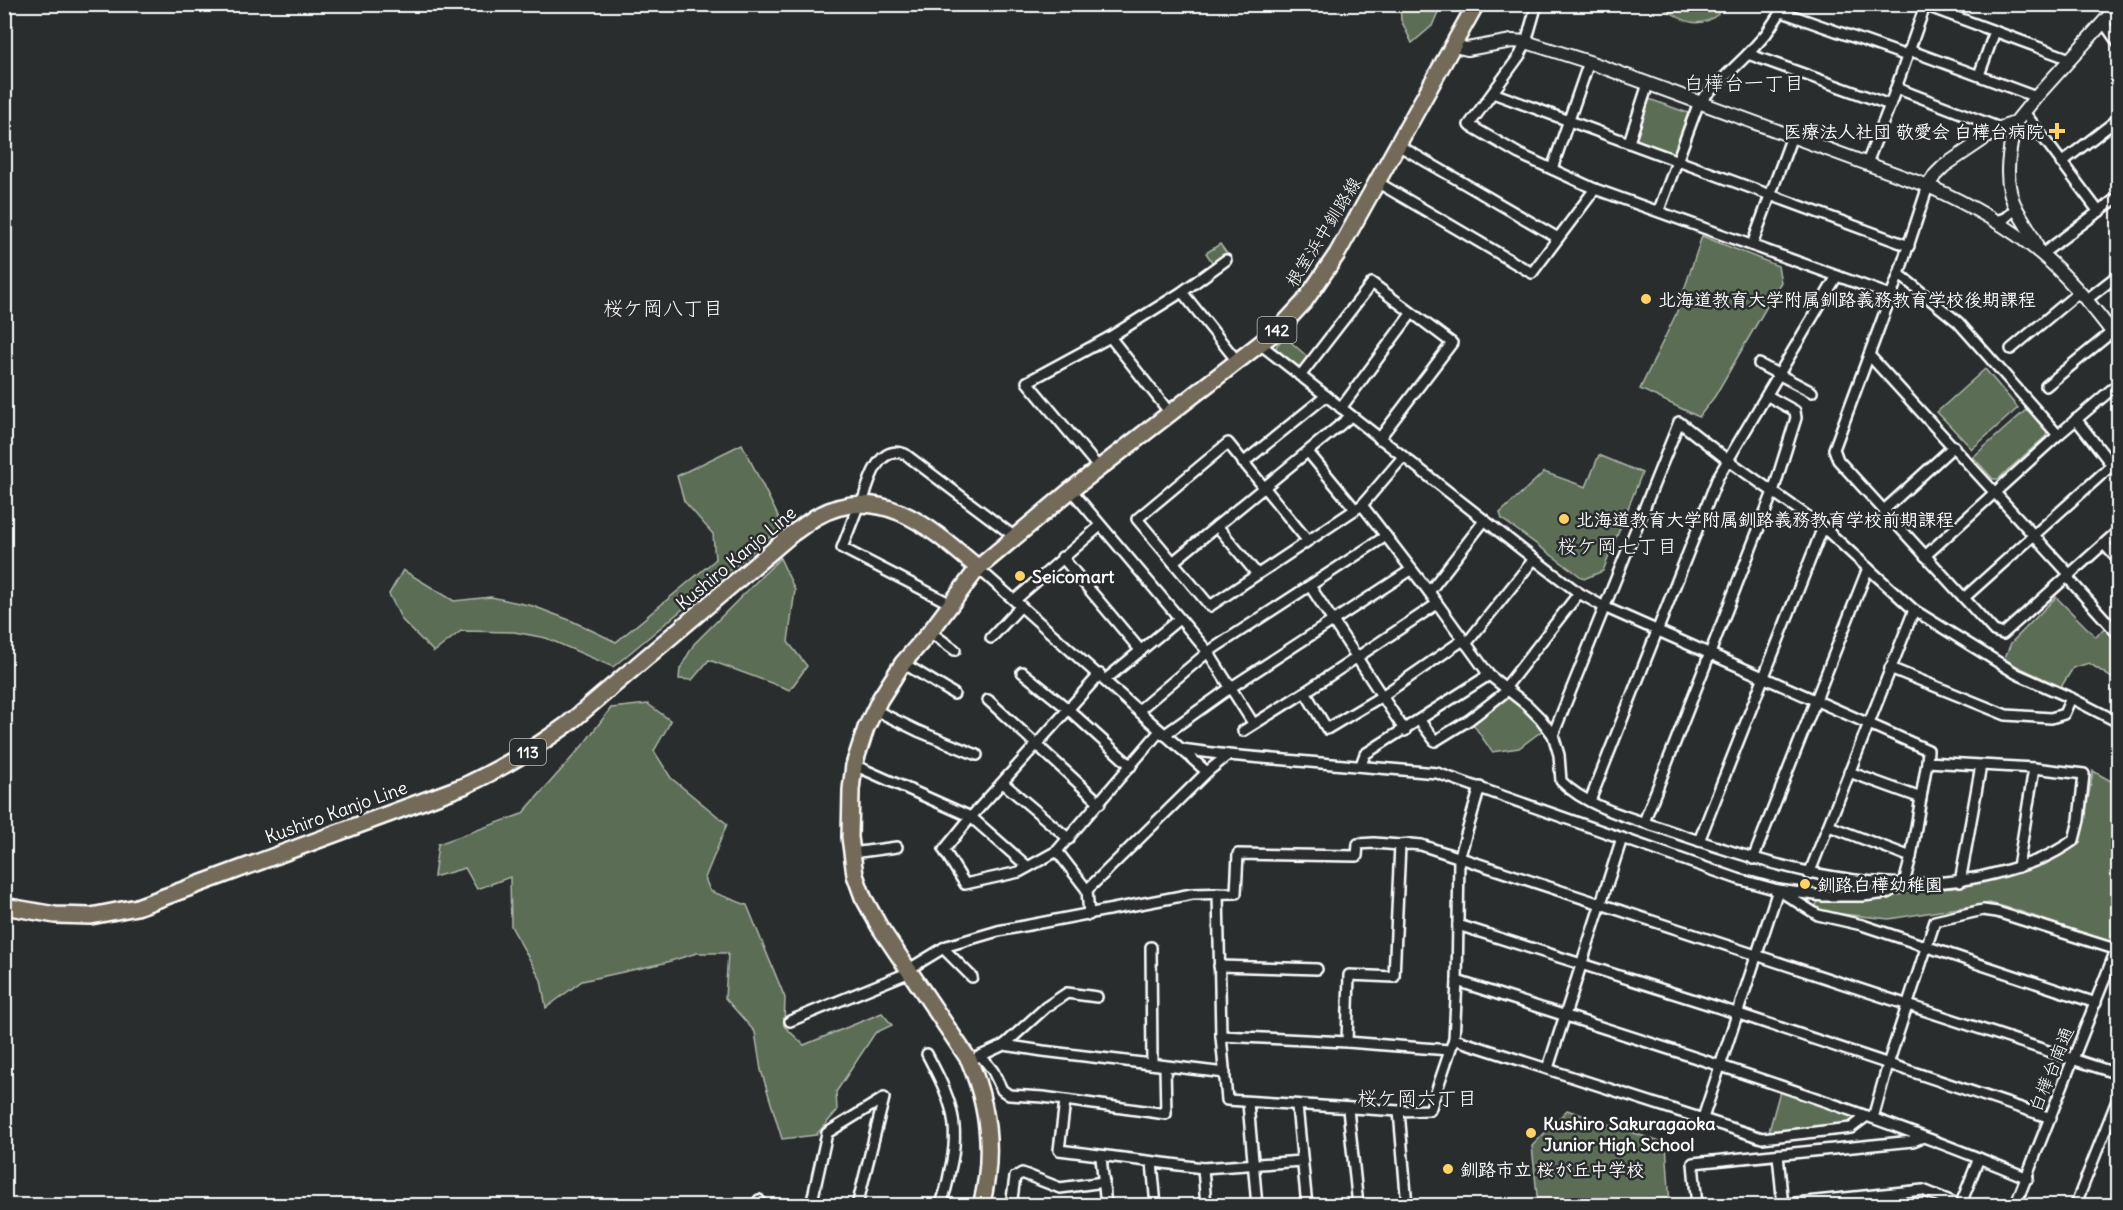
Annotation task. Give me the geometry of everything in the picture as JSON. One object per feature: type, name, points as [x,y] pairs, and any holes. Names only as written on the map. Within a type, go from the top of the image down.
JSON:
[{"type":"main road","name":"根室浜中釧路線","points":[[978,568],[1071,490],[1260,344],[1304,302],[1337,254],[1476,4]]},
{"type":"main road","name":"Kushiro Kanjo Line","points":[[4,906],[55,915],[91,916],[137,907],[464,786],[503,768],[568,724],[793,533],[816,517],[843,507],[860,504],[898,510],[915,519],[978,568]]},
{"type":"main road","points":[[978,568],[930,632],[903,663],[875,710],[866,728],[854,765],[851,790],[852,853],[855,875],[863,897],[909,971],[975,1058],[986,1116],[989,1158],[987,1182],[981,1206]]},
{"type":"street","points":[[1537,4],[1520,55],[1469,124],[1519,154],[1595,189],[1659,210],[1890,295]]},
{"type":"street","points":[[1867,163],[1890,105],[1923,5],[2070,59]]},
{"type":"street","points":[[2040,253],[2034,236],[2016,208],[2007,173],[2015,123],[2118,6]]},
{"type":"street","points":[[1659,210],[1699,102],[1748,54],[1784,8],[2036,97]]},
{"type":"street","points":[[2104,23],[2118,43]]},
{"type":"street","points":[[1979,75],[1995,31]]},
{"type":"street","points":[[1454,46],[1467,49],[1512,41],[1526,42],[1590,62],[1928,186],[1996,221],[2040,253],[2083,296],[2115,336],[2046,386]]},
{"type":"street","points":[[1748,54],[1890,105]]},
{"type":"street","points":[[1552,169],[1590,62]]},
{"type":"street","points":[[1629,142],[1648,84]]},
{"type":"street","points":[[1896,88],[2000,128]]},
{"type":"street","points":[[1493,93],[1909,246]]},
{"type":"street","points":[[2024,112],[2099,212]]},
{"type":"street","points":[[2061,163],[2118,119]]},
{"type":"street","points":[[2015,123],[2000,128],[1944,166],[1928,186],[1899,274],[1834,449],[1838,460],[1925,556],[1994,631],[2003,634],[2118,531]]},
{"type":"street","points":[[1752,245],[1792,136]]},
{"type":"street","points":[[1398,145],[1558,238]]},
{"type":"street","points":[[1377,182],[1532,273],[1595,189]]},
{"type":"street","points":[[2040,253],[2118,197]]},
{"type":"street","points":[[1996,221],[2005,218],[2016,208]]},
{"type":"street","points":[[1099,468],[1027,382],[1110,337],[1182,292],[1226,260]]},
{"type":"street","points":[[1899,274],[1958,322],[2058,435]]},
{"type":"street","points":[[2011,349],[2083,296],[2118,275]]},
{"type":"street","points":[[1590,801],[1718,477],[1837,276]]},
{"type":"street","points":[[1300,376],[1372,283],[1452,343],[1380,439]]},
{"type":"street","points":[[1182,292],[1237,361]]},
{"type":"street","points":[[1341,408],[1411,314]]},
{"type":"street","points":[[1110,337],[1170,413]]},
{"type":"street","points":[[1181,749],[1437,773],[1738,879],[1778,890],[1823,896],[1863,896],[1887,893],[1904,883],[1911,857],[1928,750],[1658,631],[1579,593],[1260,344]]},
{"type":"street","points":[[1869,355],[1995,491],[2118,634]]},
{"type":"street","points":[[1759,364],[1812,392]]},
{"type":"street","points":[[1925,556],[1995,491],[2118,384]]},
{"type":"street","points":[[1243,463],[1326,396]]},
{"type":"street","points":[[1644,822],[1773,492],[1796,418],[1795,411],[1768,396]]},
{"type":"street","points":[[1173,562],[1351,416]]},
{"type":"street","points":[[2076,419],[2118,473]]},
{"type":"street","points":[[1553,735],[1679,422],[1729,461],[1823,527],[1914,610],[2017,674],[2072,698],[2118,722]]},
{"type":"street","points":[[1307,540],[1227,444],[1137,519],[1210,606],[1358,507],[1403,457]]},
{"type":"street","points":[[1884,510],[1954,446]]},
{"type":"street","points":[[951,604],[842,548],[879,461],[889,452],[897,451],[905,454],[1015,537]]},
{"type":"street","points":[[1308,452],[1386,536],[1430,592],[1489,675],[1540,718],[1553,735],[1559,755],[1561,781],[1590,801],[1753,859],[1837,879],[1904,883],[1960,882],[2032,864],[2055,854],[2074,840],[2079,820],[2084,774],[2034,768],[1927,762]]},
{"type":"street","points":[[1964,598],[2112,465]]},
{"type":"street","points":[[1071,490],[1208,652],[1253,723]]},
{"type":"street","points":[[1430,592],[1484,521]]},
{"type":"street","points":[[991,638],[1018,603],[1062,557],[1100,526]]},
{"type":"street","points":[[1217,526],[1257,574]]},
{"type":"street","points":[[1699,841],[1823,527]]},
{"type":"street","points":[[1139,710],[1208,652],[1386,536]]},
{"type":"street","points":[[2104,544],[2118,560]]},
{"type":"street","points":[[1062,557],[1142,651]]},
{"type":"street","points":[[1305,692],[1327,729],[1464,642],[1534,559]]},
{"type":"street","points":[[978,568],[1207,772]]},
{"type":"street","points":[[1753,859],[1868,568]]},
{"type":"street","points":[[1179,619],[1142,651],[1102,677],[1068,709],[944,850],[965,884],[1019,872],[1057,851],[1162,733],[1411,570]]},
{"type":"street","points":[[1310,586],[1405,730]]},
{"type":"street","points":[[1420,721],[1435,741],[1469,720],[1506,689],[1579,593]]},
{"type":"street","points":[[1243,731],[1437,604]]},
{"type":"street","points":[[1809,874],[1914,610]]},
{"type":"street","points":[[930,632],[955,650]]},
{"type":"street","points":[[903,663],[954,694]]},
{"type":"street","points":[[1890,668],[2006,715],[2050,718],[2064,714],[2072,698]]},
{"type":"street","points":[[1022,672],[1068,709],[1131,766]]},
{"type":"street","points":[[1361,765],[1365,754],[1489,675]]},
{"type":"street","points":[[988,699],[1100,803]]},
{"type":"street","points":[[875,710],[976,755]]},
{"type":"street","points":[[1087,890],[1207,772],[1228,755]]},
{"type":"street","points":[[854,765],[971,817],[1028,867]]},
{"type":"street","points":[[1960,882],[1981,765]]},
{"type":"street","points":[[2018,867],[2034,768]]},
{"type":"street","points":[[1850,772],[1921,798]]},
{"type":"street","points":[[1004,783],[1069,839]]},
{"type":"street","points":[[1218,893],[1221,1036],[1227,1100],[1297,1106],[1399,1111],[1430,1110],[1454,1039],[1460,859],[1480,787]]},
{"type":"street","points":[[1828,826],[1911,857]]},
{"type":"street","points":[[1548,1068],[1623,838]]},
{"type":"street","points":[[790,1021],[909,971],[943,948],[998,931],[1192,894],[1236,893],[1238,854],[1357,856],[1358,844],[1400,845],[1410,843],[2118,1074]]},
{"type":"street","points":[[1347,1042],[1349,975],[1394,977],[1400,845]]},
{"type":"street","points":[[852,853],[897,847]]},
{"type":"street","points":[[1057,851],[1087,890],[1089,915]]},
{"type":"street","points":[[1778,890],[1818,915],[1862,925],[1926,945],[2096,1003]]},
{"type":"street","points":[[1702,1118],[1778,890]]},
{"type":"street","points":[[1454,1039],[1762,1137],[1851,1128],[1870,1117],[1935,921],[1983,910],[1997,912],[2118,948]]},
{"type":"street","points":[[1458,925],[1736,1013],[2051,1118]]},
{"type":"street","points":[[1151,947],[1152,1064]]},
{"type":"street","points":[[943,948],[972,978]]},
{"type":"street","name":"白樺台南通","points":[[2017,1205],[2118,948]]},
{"type":"street","points":[[1219,966],[1317,969]]},
{"type":"street","points":[[1457,981],[1719,1065],[1870,1117],[2028,1178]]},
{"type":"street","points":[[975,1058],[1004,1045],[1046,1006],[1067,993],[1097,997]]},
{"type":"street","points":[[1221,1036],[1449,1050]]},
{"type":"street","points":[[1004,1045],[1043,1052],[1225,1072]]},
{"type":"street","points":[[927,1054],[947,1094],[953,1110],[956,1131],[955,1149],[940,1206]]},
{"type":"street","points":[[975,1058],[993,1071],[1002,1090],[1010,1095],[1043,1097],[1166,1114],[1165,1066]]},
{"type":"street","points":[[811,1206],[827,1133],[884,1098],[857,1206]]},
{"type":"street","points":[[2075,1206],[2118,1098]]},
{"type":"street","points":[[1065,1101],[1059,1150],[1203,1167],[1302,1161]]},
{"type":"street","points":[[1248,1103],[1257,1206]]},
{"type":"street","points":[[1297,1106],[1307,1206]]},
{"type":"street","points":[[1348,1108],[1358,1206]]},
{"type":"street","points":[[1399,1111],[1407,1206]]},
{"type":"street","points":[[2107,1127],[2118,1130]]},
{"type":"street","points":[[1697,1206],[1693,1163],[1912,1141],[1923,1137]]},
{"type":"street","points":[[1778,1155],[1783,1205]]},
{"type":"street","points":[[1101,1156],[1106,1206]]},
{"type":"street","points":[[1766,1206],[1923,1190],[1960,1205],[1979,1158]]},
{"type":"street","points":[[1152,1162],[1156,1206]]},
{"type":"street","points":[[1203,1167],[1206,1206]]},
{"type":"street","points":[[1011,1206],[1015,1177],[1022,1173],[1060,1188],[1104,1182]]},
{"type":"green space","points":[[1400,4],[1441,5],[1432,26],[1412,43],[1401,20]]},
{"type":"green space","points":[[1665,5],[1719,5],[1718,14],[1704,22],[1697,23],[1684,20],[1664,8]]},
{"type":"green space","points":[[1649,99],[1688,113],[1674,153],[1635,139]]},
{"type":"green space","points":[[1702,236],[1778,266],[1781,282],[1715,396],[1699,417],[1640,389],[1676,314]]},
{"type":"green space","points":[[1220,244],[1228,255],[1214,265],[1206,253]]},
{"type":"green space","points":[[1285,337],[1309,358],[1303,366],[1296,368],[1275,350]]},
{"type":"green space","points":[[1985,369],[2018,408],[1972,449],[1937,412]]},
{"type":"green space","points":[[2027,409],[2047,430],[2046,436],[1998,479],[1993,479],[1973,457]]},
{"type":"green space","points":[[742,444],[783,526],[613,667],[546,638],[514,632],[461,631],[434,652],[402,620],[389,594],[403,570],[454,601],[491,597],[533,606],[616,642],[715,560],[713,534],[684,501],[677,476]]},
{"type":"green space","points":[[1599,455],[1642,473],[1603,571],[1584,579],[1502,519],[1500,513],[1544,472],[1586,487]]},
{"type":"green space","points":[[780,558],[795,590],[788,642],[807,666],[790,690],[709,660],[692,680],[679,679],[680,669],[694,644]]},
{"type":"green space","points":[[2056,597],[2096,637],[2105,627],[2118,644],[2118,682],[2089,663],[2073,668],[2061,687],[2004,660],[2011,643]]},
{"type":"green space","points":[[1509,695],[1543,730],[1519,748],[1492,752],[1473,724]]},
{"type":"green space","points":[[648,704],[671,721],[654,751],[671,778],[727,824],[705,878],[710,891],[747,905],[785,998],[784,1026],[804,1045],[882,1013],[892,1025],[875,1033],[836,1092],[837,1111],[816,1135],[782,1139],[761,1070],[755,1032],[725,998],[728,953],[697,953],[664,963],[582,981],[546,1008],[541,980],[511,926],[510,877],[477,889],[465,868],[434,877],[438,844],[522,814],[583,745],[611,708]]},
{"type":"green space","points":[[2093,771],[2118,785],[2118,919],[2109,942],[1990,903],[1889,919],[1822,912],[1815,907],[1818,901],[1881,900],[1916,890],[1952,888],[2046,864],[2076,846],[2082,833]]},
{"type":"green space","points":[[1780,1091],[1850,1113],[1853,1118],[1851,1124],[1769,1131]]},
{"type":"green space","points":[[1567,1110],[1666,1144],[1670,1205],[1538,1205],[1532,1146]]},
{"type":"place","name":"医療法人社団 敬愛会 白樺台病院","points":[[2057,131]]},
{"type":"place","name":"北海道教育大学附属釧路義務教育学校後期課程","points":[[1646,299]]},
{"type":"place","name":"北海道教育大学附属釧路義務教育学校前期課程","points":[[1564,519]]},
{"type":"place","name":"Seicomart","points":[[1020,576]]},
{"type":"place","name":"釧路白樺幼稚園","points":[[1805,884]]},
{"type":"place","name":"Kushiro Sakuragaoka Junior High School","points":[[1531,1133]]},
{"type":"place","name":"釧路市立 桜が丘中学校","points":[[1448,1169]]},
{"type":"district","name":"白樺台一丁目","points":[[1744,82]]},
{"type":"district","name":"桜ケ岡八丁目","points":[[663,307]]},
{"type":"district","name":"桜ケ岡七丁目","points":[[1617,545]]},
{"type":"district","name":"桜ケ岡六丁目","points":[[1417,1097]]}]
